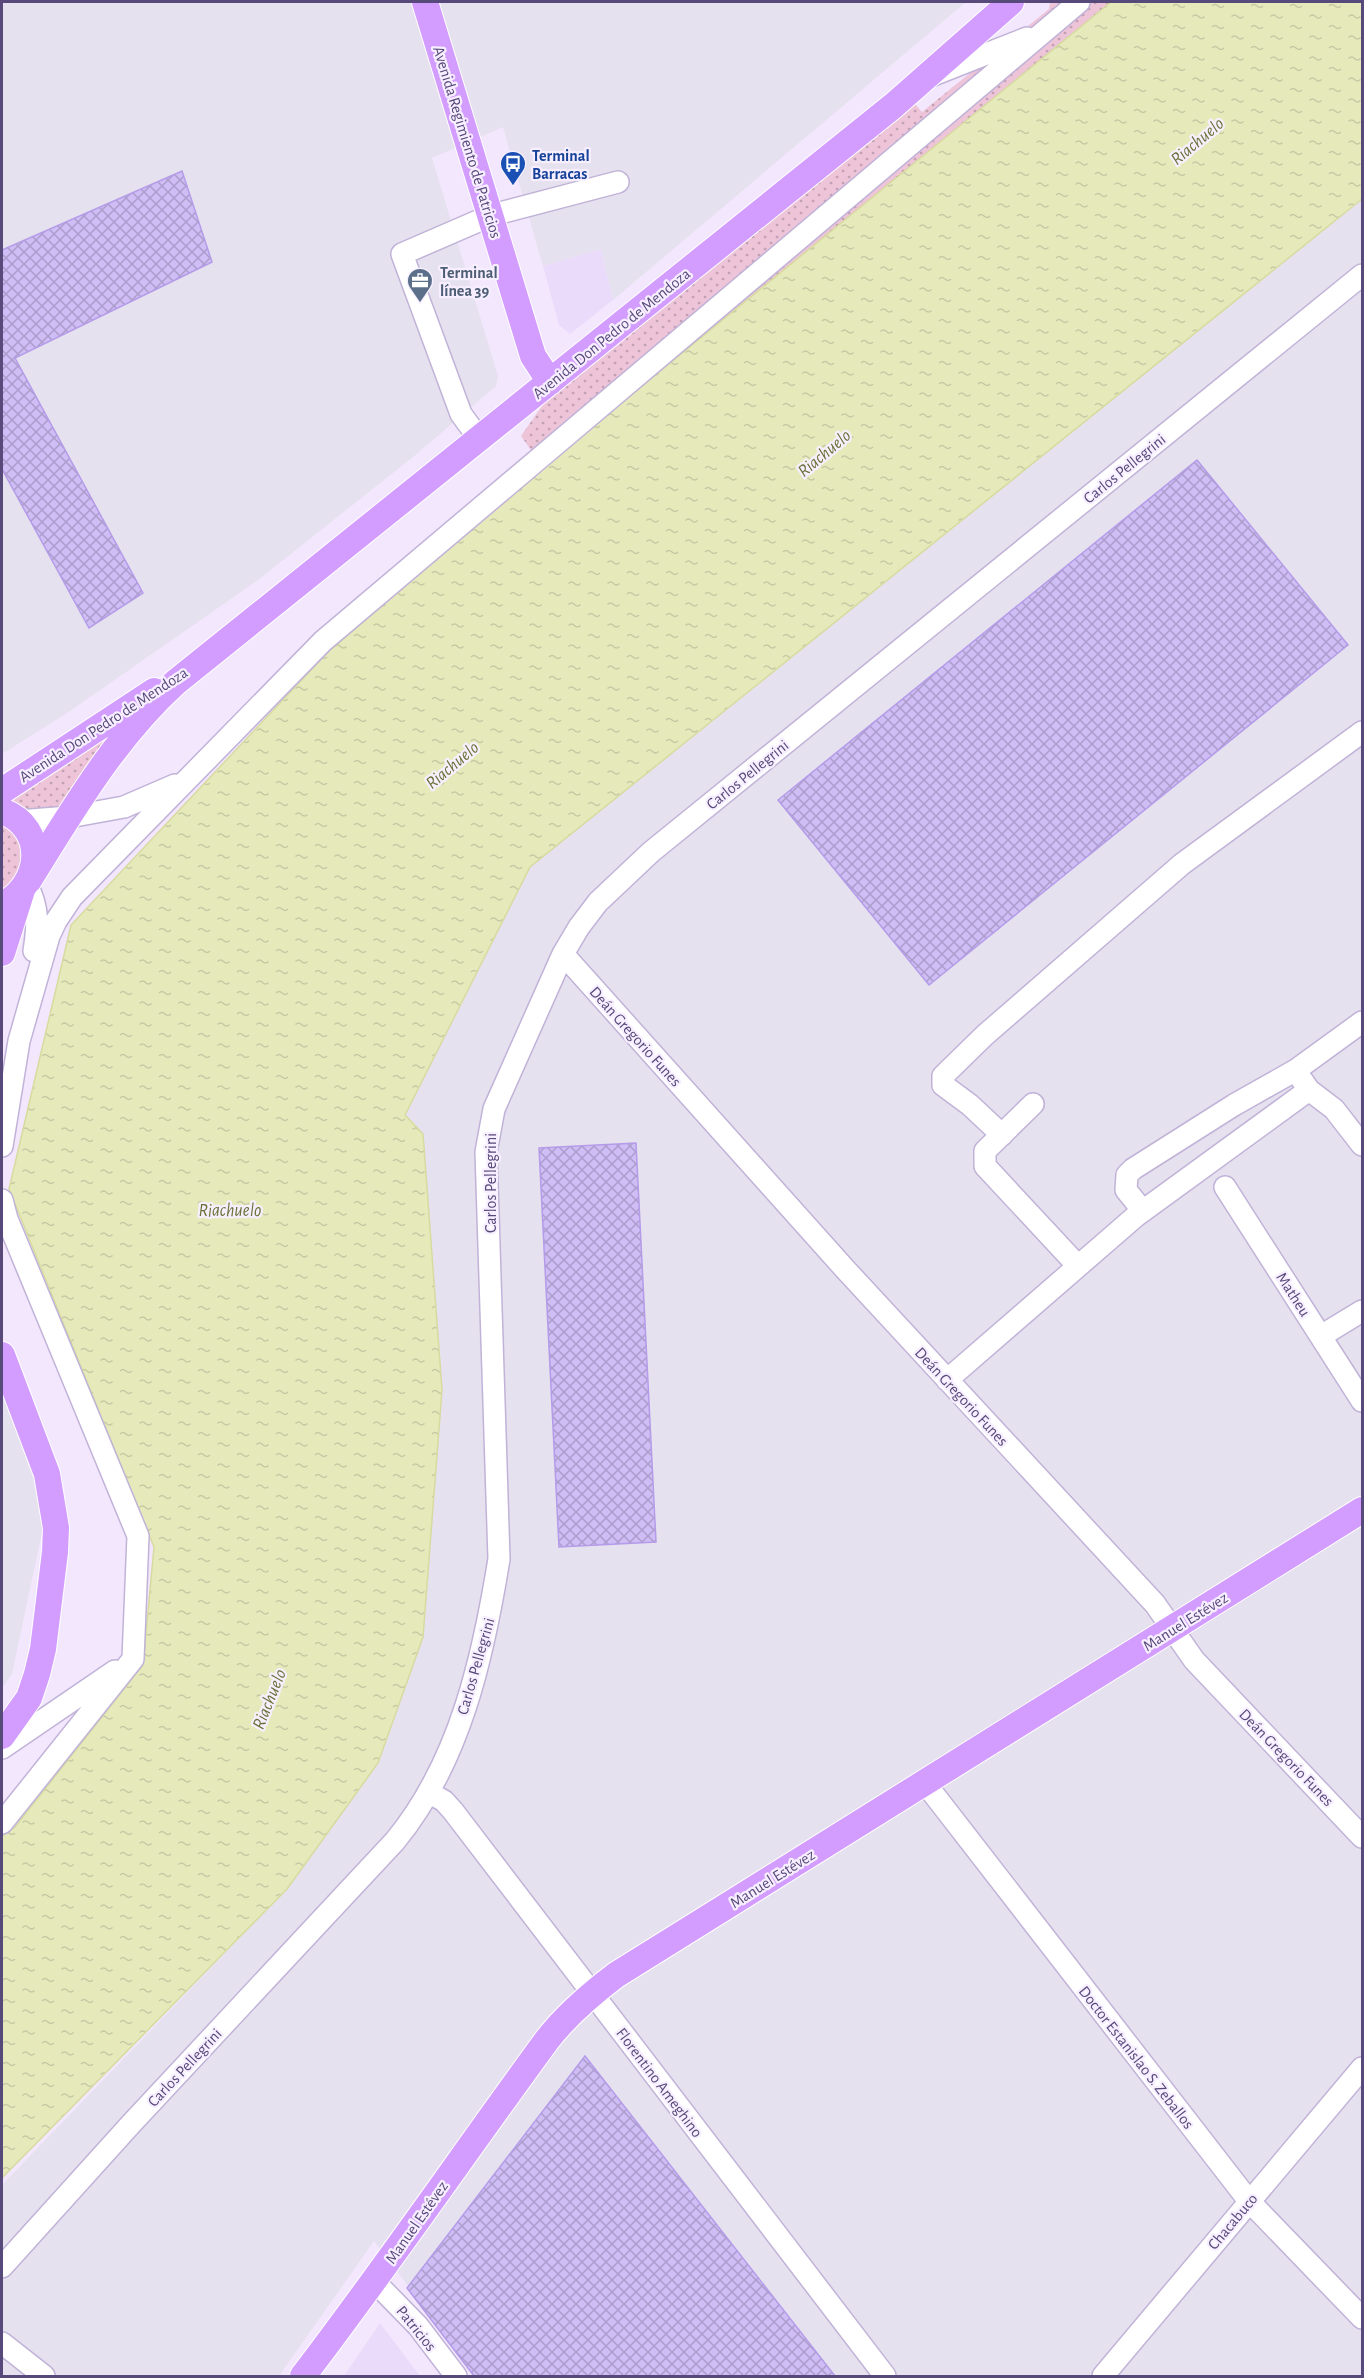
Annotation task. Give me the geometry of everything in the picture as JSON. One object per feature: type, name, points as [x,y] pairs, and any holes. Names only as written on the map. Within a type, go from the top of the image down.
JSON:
[{"type":"main road","name":"Avenida Regimiento de Patricios","points":[[425,2],[492,215],[533,356],[550,382]]},
{"type":"main road","name":"Avenida Don Pedro de Mendoza","points":[[2,953],[26,885],[113,753],[147,711],[204,658],[480,440],[927,78],[1011,2]]},
{"type":"main road","name":"Avenida Don Pedro de Mendoza","points":[[2,790],[204,658]]},
{"type":"main road","points":[[2,905],[26,885],[34,859],[31,838],[10,816]]},
{"type":"main road","points":[[2,1355],[47,1474],[56,1528],[43,1649],[37,1674],[29,1698],[2,1736]]},
{"type":"main road","name":"Manuel Estévez","points":[[303,2376],[375,2282],[433,2197],[562,2020],[592,1994],[616,1975],[1362,1510]]},
{"type":"street","points":[[19,1041],[49,936],[63,908],[184,781],[323,641],[1079,2]]},
{"type":"street","points":[[927,78],[1044,31]]},
{"type":"street","points":[[480,440],[461,414],[402,254],[492,215],[618,182]]},
{"type":"street","name":"Carlos Pellegrini","points":[[2,2267],[131,2124],[395,1841],[414,1819],[442,1770],[476,1673],[499,1559],[486,1152],[489,1126],[494,1109],[563,954],[598,902],[651,852],[1362,275]]},
{"type":"street","points":[[1002,1135],[970,1105],[943,1086],[943,1076],[985,1035],[1182,864],[1362,732]]},
{"type":"street","points":[[10,816],[69,817],[124,807],[184,781]]},
{"type":"street","points":[[2,1146],[38,928],[36,904],[26,885]]},
{"type":"street","name":"Deán Gregorio Funes","points":[[563,954],[947,1380],[1155,1604],[1194,1660],[1362,1837]]},
{"type":"street","points":[[1143,1211],[1126,1190],[1127,1175],[1133,1169],[1234,1105],[1296,1070],[1362,1022]]},
{"type":"street","points":[[1296,1070],[1309,1090],[1334,1109],[1362,1145]]},
{"type":"street","points":[[947,1380],[1143,1211],[1309,1090]]},
{"type":"street","points":[[1033,1104],[985,1151],[985,1166],[1078,1266]]},
{"type":"street","name":"Matheu","points":[[1225,1186],[1362,1401]]},
{"type":"street","points":[[2,1200],[7,1220],[138,1536],[133,1659],[2,1823]]},
{"type":"street","points":[[1321,1336],[1362,1311]]},
{"type":"street","points":[[2,1748],[133,1659]]},
{"type":"street","name":"Doctor Estanislao S. Zeballos","points":[[926,1783],[1249,2201],[1362,2318]]},
{"type":"street","name":"Florentino Ameghino","points":[[430,1793],[444,1801],[453,1811],[885,2376]]},
{"type":"street","name":"Chacabuco","points":[[1103,2376],[1362,2068]]},
{"type":"street","name":"Patricios","points":[[375,2282],[418,2326],[456,2376]]},
{"type":"street","points":[[2,2343],[44,2376]]},
{"type":"shaded area","points":[[2,2],[966,2],[613,300],[601,249],[543,266],[503,127],[432,158],[498,376],[496,386],[413,457],[258,580],[70,711],[2,754]]},
{"type":"shaded area","points":[[1050,2],[1112,2],[543,467],[521,436],[544,403],[915,104],[922,112],[1049,9]]},
{"type":"shaded area","points":[[1362,199],[1362,2376],[476,2376],[374,2241],[279,2376],[2,2376],[2,2185],[287,1889],[378,1763],[405,1115],[530,867]]},
{"type":"shaded area","points":[[601,249],[613,300],[570,334],[559,325],[543,266]]},
{"type":"shaded area","points":[[136,708],[39,848],[2,805]]},
{"type":"shaded area","points":[[2,823],[15,834],[20,842],[23,859],[19,877],[2,893]]},
{"type":"shaded area","points":[[2,1344],[55,1471],[12,1674],[2,1688]]},
{"type":"shaded area","points":[[380,2323],[420,2376],[344,2376]]},
{"type":"water","name":"Riachuelo","points":[[1111,2],[1362,2],[1362,199],[530,867],[405,1115],[423,1134],[442,1390],[423,1637],[378,1763],[287,1889],[2,2178],[2,1836],[15,1827],[143,1665],[154,1547],[9,1189],[71,925],[328,652],[543,467]]},
{"type":"building","points":[[182,171],[212,262],[15,358],[143,593],[89,628],[2,469],[2,250]]},
{"type":"building","points":[[1197,460],[1348,645],[929,985],[778,800]]},
{"type":"building","points":[[636,1143],[656,1542],[559,1547],[539,1148]]},
{"type":"building","points":[[585,2056],[835,2376],[474,2376],[407,2288]]},
{"type":"place","name":"Terminal Barracas","points":[[513,187]]},
{"type":"place","name":"Terminal línea 39","points":[[420,304]]}]
